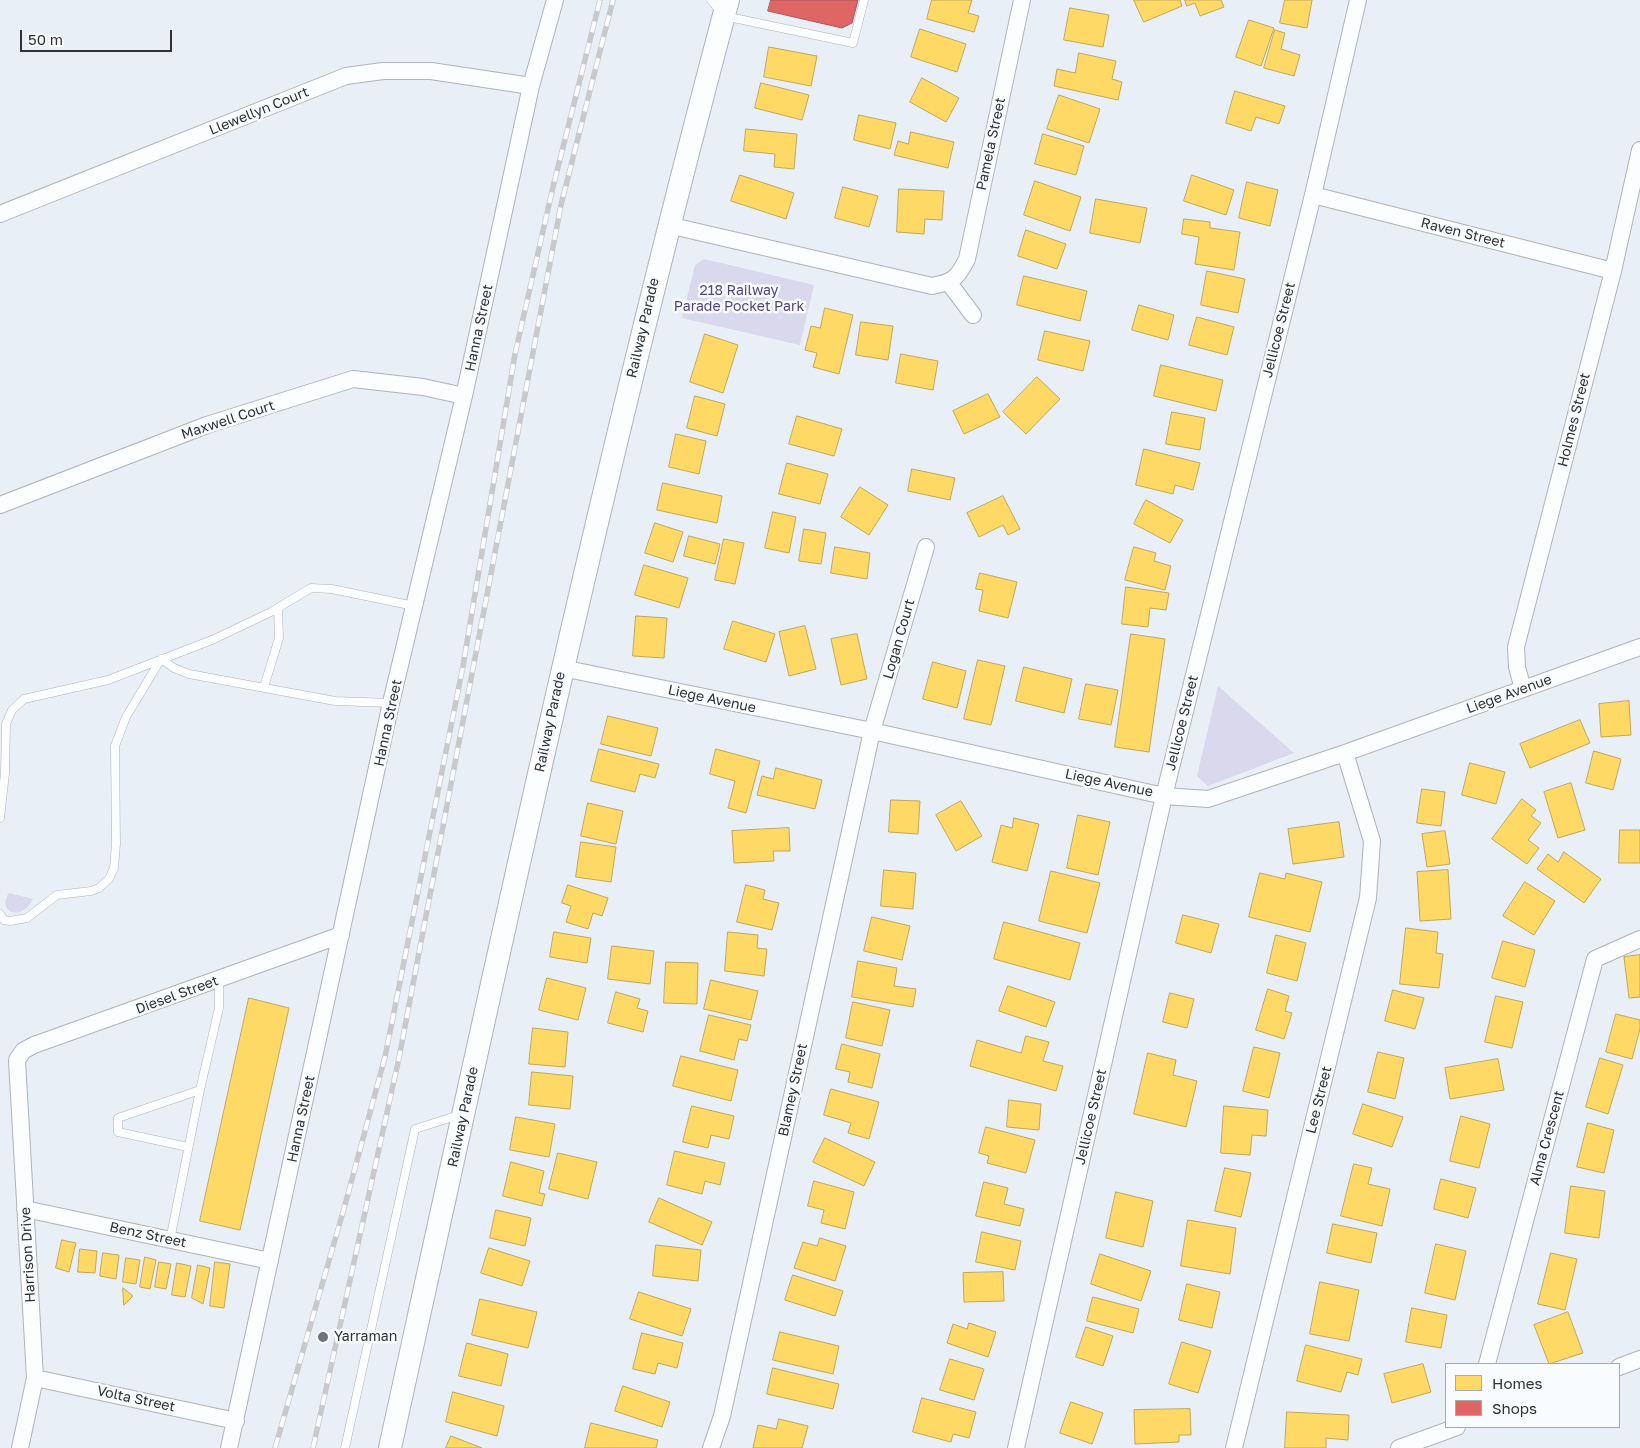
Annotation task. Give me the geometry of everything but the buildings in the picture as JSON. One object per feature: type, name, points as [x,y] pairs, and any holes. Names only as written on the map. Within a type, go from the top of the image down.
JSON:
[{"type":"main road","name":"Railway Parade","points":[[390,1448],[562,668],[721,5]]},
{"type":"street","name":"Hanna Street","points":[[229,1448],[392,703],[464,396],[531,86],[555,0]]},
{"type":"street","name":"Pamela Street","points":[[949,283],[959,274],[966,259],[1022,0]]},
{"type":"street","name":"Jellicoe Street","points":[[1016,1448],[1164,796],[1313,194],[1358,0]]},
{"type":"street","name":"Llewellyn Court","points":[[0,214],[346,76],[383,71],[431,71],[531,86]]},
{"type":"street","name":"Holmes Street","points":[[1523,689],[1517,666],[1516,646],[1612,271],[1640,150]]},
{"type":"street","name":"Raven Street","points":[[1313,194],[1612,271]]},
{"type":"street","points":[[668,226],[932,286],[949,283],[973,315]]},
{"type":"street","name":"Maxwell Court","points":[[0,505],[207,425],[354,380],[423,386],[464,396]]},
{"type":"street","name":"Logan Court","points":[[872,732],[926,547]]},
{"type":"street","name":"Liege Avenue","points":[[562,668],[872,732],[1164,796],[1208,799],[1345,753],[1640,647]]},
{"type":"street","name":"Blamey Street","points":[[711,1448],[722,1416],[872,732]]},
{"type":"street","name":"Lee Street","points":[[1234,1448],[1368,898],[1372,841],[1345,753]]},
{"type":"street","name":"Diesel Street","points":[[17,1060],[23,1051],[34,1045],[341,935]]},
{"type":"street","name":"Alma Crescent","points":[[1487,1363],[1595,958],[1640,939]]},
{"type":"street","name":"Harrison Drive","points":[[17,1060],[35,1378],[20,1448]]},
{"type":"street","name":"Benz Street","points":[[25,1209],[270,1262]]},
{"type":"street","points":[[1620,1367],[1640,1359]]},
{"type":"street","name":"Volta Street","points":[[35,1378],[236,1421]]},
{"type":"street","points":[[1399,1448],[1453,1428]]},
{"type":"lane","points":[[721,5],[853,43],[864,0]]},
{"type":"lane","points":[[0,818],[5,773],[5,733],[10,713],[16,705],[35,696],[108,680],[222,636],[278,608],[301,593],[317,587],[414,606]]},
{"type":"lane","points":[[264,687],[279,638],[278,608]]},
{"type":"lane","points":[[160,659],[174,668],[190,674],[335,701],[392,703]]},
{"type":"lane","points":[[0,914],[4,920],[10,921],[27,918],[57,895],[99,888],[108,879],[114,868],[116,844],[115,746],[126,717],[160,659]]},
{"type":"lane","points":[[170,1240],[200,1090],[220,1008],[219,980]]},
{"type":"lane","points":[[188,1147],[118,1132],[118,1118],[200,1090]]},
{"type":"lane","points":[[345,1448],[415,1129],[464,1113]]},
{"type":"green space","name":"218 Railway Parade Pocket Park","points":[[704,259],[814,285],[800,345],[682,318],[695,265]]},
{"type":"green space","points":[[1218,686],[1294,753],[1208,786],[1197,776]]},
{"type":"green space","points":[[9,893],[33,899],[24,910],[11,912],[7,908],[6,903]]},
{"type":"railway","points":[[275,1448],[345,1205],[385,1057],[463,666],[515,354],[553,187],[600,0]]},
{"type":"railway","points":[[313,1448],[399,1058],[561,205],[613,0]]},
{"type":"place","name":"Yarraman","points":[[323,1337]]}]
